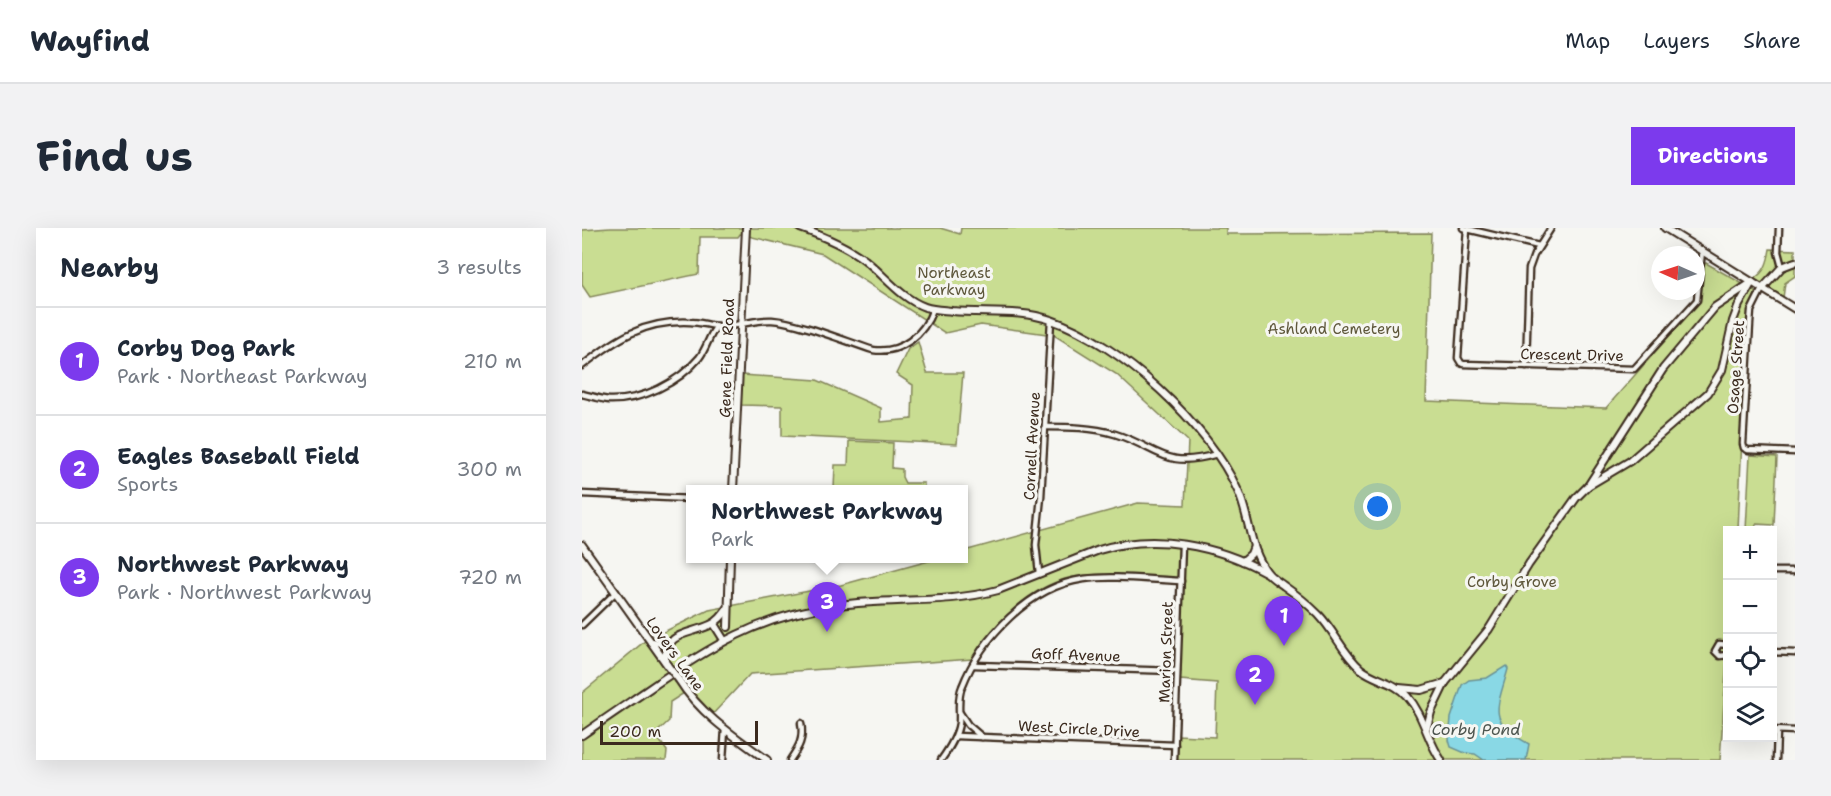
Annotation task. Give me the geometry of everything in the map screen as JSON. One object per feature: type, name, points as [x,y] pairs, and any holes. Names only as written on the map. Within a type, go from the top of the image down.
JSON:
[{"type":"street","points":[[800,228],[828,238],[850,250],[908,297],[926,308],[1019,314],[1051,320],[1080,332],[1143,373],[1169,398],[1217,454],[1231,476],[1240,494],[1254,546],[1267,573]]},
{"type":"street","points":[[1526,366],[1530,263],[1551,228]]},
{"type":"street","points":[[1665,228],[1694,246]]},
{"type":"street","points":[[1779,228],[1778,252],[1782,267]]},
{"type":"street","name":"Gene Field Road","points":[[733,485],[746,229]]},
{"type":"street","points":[[1465,229],[1539,246]]},
{"type":"street","name":"Crescent Drive","points":[[1465,229],[1458,358],[1461,363],[1634,369],[1697,300]]},
{"type":"street","points":[[1705,253],[1795,309]]},
{"type":"street","points":[[1762,289],[1782,267],[1795,262]]},
{"type":"street","points":[[1427,727],[1431,711],[1445,683],[1489,629],[1529,564],[1576,498],[1588,486],[1663,369],[1715,307],[1752,282]]},
{"type":"street","points":[[1588,486],[1630,461],[1708,393],[1722,370],[1733,321],[1752,282]]},
{"type":"street","name":"Osage Street","points":[[1762,289],[1751,311],[1743,444],[1744,448],[1795,452]]},
{"type":"street","points":[[582,366],[621,338],[646,326],[688,322],[717,326],[759,320],[784,321],[873,350],[886,351],[902,346],[915,338],[923,329],[933,309]]},
{"type":"street","name":"Cornell Avenue","points":[[1039,573],[1036,545],[1051,320]]},
{"type":"street","points":[[582,394],[610,400],[619,399],[647,393],[672,382],[700,356],[717,326]]},
{"type":"street","points":[[1045,427],[1089,429],[1114,434],[1155,454],[1174,460],[1198,459],[1217,454]]},
{"type":"street","points":[[582,494],[686,499]]},
{"type":"street","points":[[582,735],[693,658],[732,636],[771,621],[817,609],[879,601],[967,597],[998,590],[1114,545],[1146,541],[1182,545],[1243,561],[1267,573],[1321,617],[1355,664],[1373,677],[1399,688],[1421,690],[1445,683]]},
{"type":"street","name":"Lovers Lane","points":[[582,545],[688,694],[725,729],[767,760]]},
{"type":"street","name":"Marion Street","points":[[1174,760],[1182,545]]},
{"type":"street","points":[[1243,561],[1251,554],[1254,546]]},
{"type":"street","points":[[730,563],[728,627],[732,636]]},
{"type":"street","points":[[1777,571],[1795,572]]},
{"type":"street","points":[[941,760],[956,736],[961,687],[993,636],[1016,612],[1036,596],[1052,588],[1085,579],[1181,581]]},
{"type":"street","points":[[582,626],[616,592]]},
{"type":"street","points":[[667,664],[666,650],[670,642],[680,635],[716,622],[728,608]]},
{"type":"street","points":[[716,622],[728,627]]},
{"type":"street","points":[[716,622],[724,640]]},
{"type":"street","points":[[651,642],[670,642]]},
{"type":"street","points":[[1723,644],[1719,644],[1715,651],[1720,656],[1723,656]]},
{"type":"street","points":[[1777,652],[1795,653]]},
{"type":"street","name":"Goff Avenue","points":[[974,665],[1177,671]]},
{"type":"street","points":[[1399,688],[1416,708],[1441,760]]},
{"type":"street","points":[[959,712],[982,737]]},
{"type":"street","points":[[790,760],[803,736],[801,723]]},
{"type":"street","points":[[723,760],[725,729]]},
{"type":"street","points":[[1777,730],[1795,731]]},
{"type":"street","name":"West Circle Drive","points":[[956,736],[1175,745]]},
{"type":"street","points":[[1775,742],[1776,760]]},
{"type":"green space","points":[[610,228],[940,228],[960,234],[961,228],[1226,228],[1226,234],[1431,233],[1426,401],[1606,408],[1699,300],[1705,300],[1706,263],[1755,291],[1747,319],[1738,526],[1723,526],[1723,716],[1720,760],[1177,760],[1178,735],[1215,737],[1217,683],[1180,680],[1183,579],[1105,575],[1073,577],[1042,588],[1015,607],[1003,619],[973,659],[750,674],[712,715],[687,691],[670,702],[669,721],[655,734],[667,751],[666,760],[582,760],[582,693],[645,641],[709,610],[841,585],[921,563],[968,563],[968,550],[1138,503],[1185,505],[1188,441],[1116,374],[1054,335],[981,325],[945,333],[823,254],[740,234],[738,237],[700,237],[699,274],[590,297],[582,285],[582,230]]},
{"type":"green space","points":[[1770,249],[1795,250],[1795,276],[1785,283],[1783,298],[1753,279],[1765,267]]},
{"type":"green space","points":[[918,342],[927,373],[963,373],[957,444],[782,436],[782,406],[741,405],[742,375],[817,380],[881,408],[881,422],[912,419],[913,385],[896,374],[908,349]]},
{"type":"green space","points":[[849,441],[893,443],[892,468],[902,469],[905,483],[924,483],[924,485],[834,485],[835,465],[848,465]]},
{"type":"green space","points":[[1750,455],[1777,457],[1774,525],[1746,526]]},
{"type":"water","name":"Corby Pond","points":[[1506,666],[1508,669],[1498,704],[1498,713],[1506,728],[1529,744],[1526,760],[1484,760],[1475,754],[1465,753],[1451,747],[1449,740],[1451,718],[1462,685],[1469,680],[1487,678]]},
{"type":"place","name":"Northwest Parkway","points":[[827,632]]},
{"type":"place","name":"Corby Dog Park","points":[[1284,646]]},
{"type":"place","name":"Eagles Baseball Field","points":[[1255,705]]},
{"type":"park label","name":"Northeast Parkway","points":[[954,282]]},
{"type":"park label","name":"Ashland Cemetery","points":[[1334,329]]},
{"type":"park label","name":"Corby Grove","points":[[1512,582]]}]
